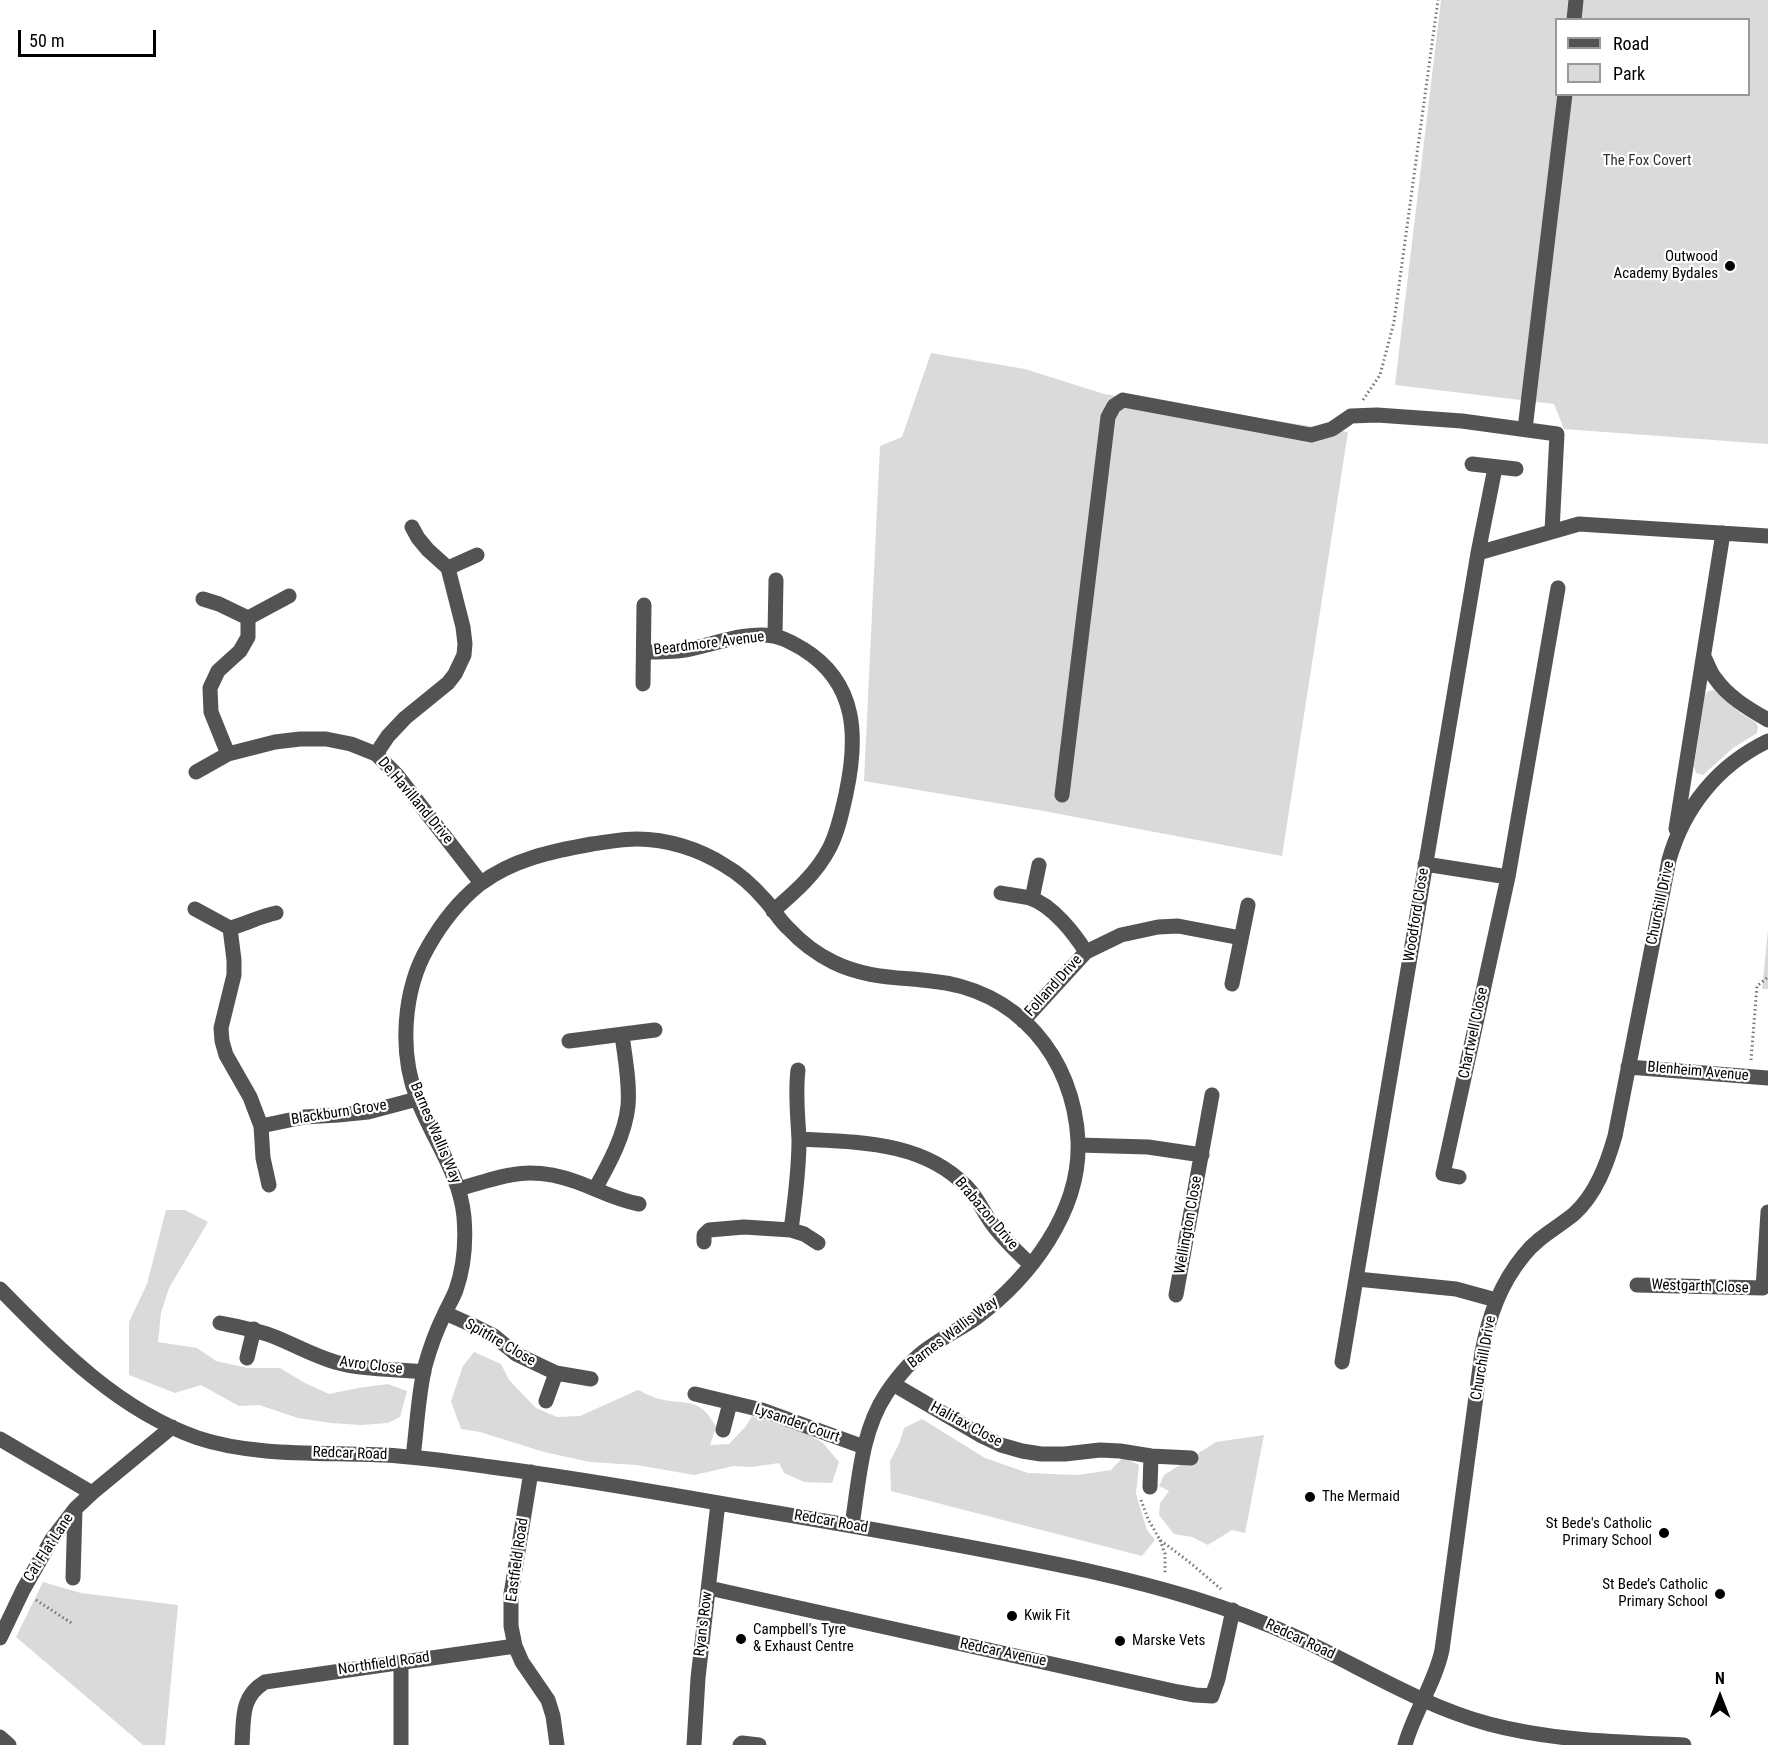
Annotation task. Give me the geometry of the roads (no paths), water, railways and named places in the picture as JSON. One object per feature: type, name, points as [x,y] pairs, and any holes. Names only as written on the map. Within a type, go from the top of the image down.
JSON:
[{"type":"street","points":[[1574,18],[1576,0]]},
{"type":"street","points":[[1525,429],[1565,96]]},
{"type":"street","points":[[1062,795],[1108,417],[1114,406],[1123,400],[1311,435],[1332,429],[1351,416],[1377,415],[1462,421],[1557,434],[1552,531]]},
{"type":"street","points":[[1472,464],[1516,470]]},
{"type":"street","name":"Woodford Close","points":[[1342,1362],[1478,553],[1495,468]]},
{"type":"street","points":[[1478,553],[1579,524],[1768,536]]},
{"type":"street","points":[[376,754],[388,736],[405,718],[448,682],[464,656],[463,627],[448,568],[428,550],[412,527]]},
{"type":"street","name":"Churchill Drive","points":[[1405,1745],[1422,1700],[1434,1678],[1442,1650],[1482,1352],[1496,1300],[1524,1254],[1545,1234],[1575,1213],[1599,1179],[1608,1161],[1615,1136],[1674,843],[1723,533]]},
{"type":"street","points":[[448,568],[477,555]]},
{"type":"street","name":"Beardmore Avenue","points":[[775,636],[776,580]]},
{"type":"street","name":"Chartwell Close","points":[[1459,1177],[1443,1174],[1508,877],[1558,588]]},
{"type":"street","points":[[249,618],[289,596]]},
{"type":"street","points":[[203,599],[249,618]]},
{"type":"street","name":"Beardmore Avenue","points":[[643,684],[644,605]]},
{"type":"street","points":[[228,754],[211,712],[210,688],[218,671],[240,651],[248,637],[249,618]]},
{"type":"street","name":"Beardmore Avenue","points":[[644,652],[684,650],[744,637],[775,636],[815,657],[831,673],[844,692],[853,728],[853,752],[841,816],[831,846],[818,866],[806,882],[773,911]]},
{"type":"street","points":[[1704,657],[1714,678],[1726,691],[1745,707],[1768,720]]},
{"type":"street","name":"De Havilland Drive","points":[[196,772],[228,754],[275,742],[326,739],[351,744],[376,754],[397,775],[481,883]]},
{"type":"street","name":"Churchill Drive","points":[[1674,843],[1689,813],[1722,771],[1746,752],[1768,741]]},
{"type":"street","name":"Barnes Wallis Way","points":[[413,1457],[423,1372],[433,1339],[456,1290],[465,1246],[464,1217],[459,1189],[417,1099],[411,1079],[407,1025],[409,1000],[416,975],[426,950],[439,929],[481,883],[514,864],[546,852],[614,840],[649,840],[686,847],[728,867],[748,883],[797,936],[812,949],[834,962],[854,971],[878,977],[932,981],[984,993],[1036,1032],[1053,1054],[1065,1077],[1072,1099],[1078,1145],[1074,1185],[1054,1231],[1031,1265],[995,1303],[922,1353],[893,1384],[875,1413],[864,1447],[852,1526]]},
{"type":"street","points":[[1425,864],[1508,877]]},
{"type":"street","points":[[1032,899],[1039,865]]},
{"type":"street","name":"Folland Drive","points":[[1001,893],[1032,899],[1065,924],[1086,952]]},
{"type":"street","points":[[1232,984],[1248,905]]},
{"type":"street","points":[[195,909],[230,928],[276,912]]},
{"type":"street","name":"Folland Drive","points":[[1023,1021],[1086,952],[1121,935],[1158,927],[1178,926],[1241,938]]},
{"type":"street","points":[[230,928],[234,975],[221,1028],[222,1041],[226,1055],[250,1097],[261,1126],[263,1158],[269,1185]]},
{"type":"street","points":[[569,1041],[655,1030]]},
{"type":"street","points":[[596,1189],[626,1121],[628,1095],[622,1035]]},
{"type":"street","name":"Blenheim Avenue","points":[[1628,1067],[1768,1078]]},
{"type":"street","points":[[791,1230],[798,1181],[799,1139],[796,1099],[798,1070]]},
{"type":"street","name":"Wellington Close","points":[[1176,1295],[1212,1095]]},
{"type":"street","name":"Blackburn Grove","points":[[261,1126],[304,1117],[368,1112],[417,1099]]},
{"type":"street","name":"Brabazon Drive","points":[[799,1139],[882,1145],[902,1149],[932,1161],[957,1177],[967,1187],[1002,1237],[1031,1265]]},
{"type":"street","name":"Wellington Close","points":[[1078,1145],[1148,1147],[1202,1155]]},
{"type":"street","points":[[459,1189],[508,1174],[543,1173],[578,1182],[623,1202],[639,1204]]},
{"type":"street","name":"Westgarth Close","points":[[1637,1285],[1766,1288],[1768,1212]]},
{"type":"street","points":[[704,1242],[704,1235],[709,1230],[744,1227],[791,1230],[804,1234],[818,1243]]},
{"type":"street","points":[[1357,1279],[1456,1289],[1496,1300]]},
{"type":"street","name":"Redcar Road","points":[[0,1289],[90,1375],[141,1412],[172,1427],[226,1446],[413,1457],[531,1472],[852,1526],[1028,1559],[1162,1588],[1233,1610],[1295,1636],[1422,1700],[1487,1723],[1538,1734],[1587,1740],[1684,1745]]},
{"type":"street","name":"Spitfire Close","points":[[445,1313],[487,1332],[516,1354],[556,1373],[591,1379]]},
{"type":"street","name":"Avro Close","points":[[220,1323],[254,1329],[337,1363],[423,1372]]},
{"type":"street","points":[[247,1358],[254,1329]]},
{"type":"street","points":[[546,1401],[556,1373]]},
{"type":"street","name":"Halifax Close","points":[[893,1384],[982,1436],[1012,1448],[1041,1454],[1100,1450],[1191,1458]]},
{"type":"street","name":"Lysander Court","points":[[695,1394],[762,1410],[864,1447]]},
{"type":"street","points":[[723,1430],[730,1403]]},
{"type":"street","name":"Cat Flat Lane","points":[[0,1638],[22,1590],[52,1539],[75,1509],[172,1427]]},
{"type":"street","points":[[0,1439],[92,1493]]},
{"type":"street","points":[[1150,1487],[1151,1456]]},
{"type":"street","name":"Eastfield Road","points":[[531,1472],[511,1600],[511,1626],[515,1646],[522,1662],[548,1700],[557,1745]]},
{"type":"street","name":"Ryan's Row","points":[[694,1745],[698,1678],[718,1503]]},
{"type":"street","points":[[74,1578],[75,1509]]},
{"type":"street","name":"Redcar Avenue","points":[[709,1588],[1178,1692],[1212,1696],[1233,1610]]},
{"type":"street","name":"Northfield Road","points":[[242,1745],[245,1707],[255,1688],[265,1682],[515,1646]]},
{"type":"street","points":[[401,1662],[401,1745]]},
{"type":"street","points":[[0,1737],[9,1745]]},
{"type":"street","points":[[740,1745],[742,1743],[759,1745]]},
{"type":"place","name":"Outwood Academy Bydales","points":[[1730,266]]},
{"type":"place","name":"The Mermaid","points":[[1310,1497]]},
{"type":"place","name":"St Bede's Catholic Primary School","points":[[1664,1533]]},
{"type":"place","name":"St Bede’s Catholic Primary School","points":[[1720,1594]]},
{"type":"place","name":"Kwik Fit","points":[[1012,1616]]},
{"type":"place","name":"Campbell's Tyre & Exhaust Centre","points":[[741,1639]]},
{"type":"place","name":"Marske Vets","points":[[1120,1641]]},
{"type":"park label","name":"The Fox Covert","points":[[1647,161]]}]
